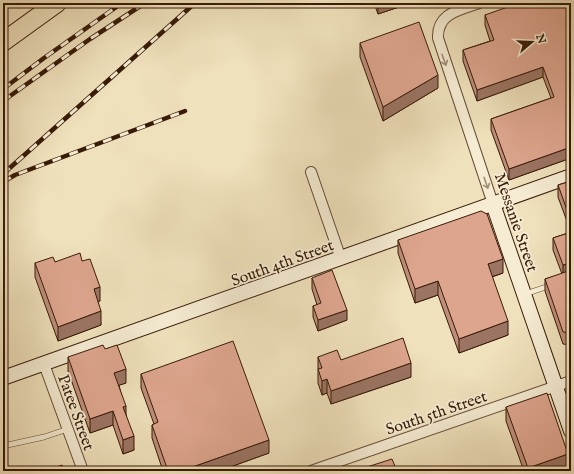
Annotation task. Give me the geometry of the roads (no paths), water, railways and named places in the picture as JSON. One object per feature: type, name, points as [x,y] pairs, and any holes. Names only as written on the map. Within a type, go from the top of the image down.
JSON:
[{"type":"highway","points":[[3,41],[56,3]]},
{"type":"main road","name":"South 4th Street","points":[[3,378],[571,176]]},
{"type":"main road","name":"Messanie Street","points":[[493,204],[571,431]]},
{"type":"street","name":"Messanie Street","points":[[479,3],[451,13],[440,22],[438,32],[440,49],[493,204]]},
{"type":"street","points":[[311,172],[341,259]]},
{"type":"street","name":"Patee Street","points":[[44,364],[83,471]]},
{"type":"street","name":"South 5th Street","points":[[311,471],[571,382]]},
{"type":"lane","points":[[524,294],[558,283]]},
{"type":"lane","points":[[3,446],[44,437],[68,429]]},
{"type":"railway","points":[[3,89],[122,3]]},
{"type":"railway","points":[[3,101],[90,39],[145,3]]},
{"type":"railway","points":[[3,174],[195,3]]},
{"type":"railway","points":[[3,182],[15,175],[185,111]]}]
